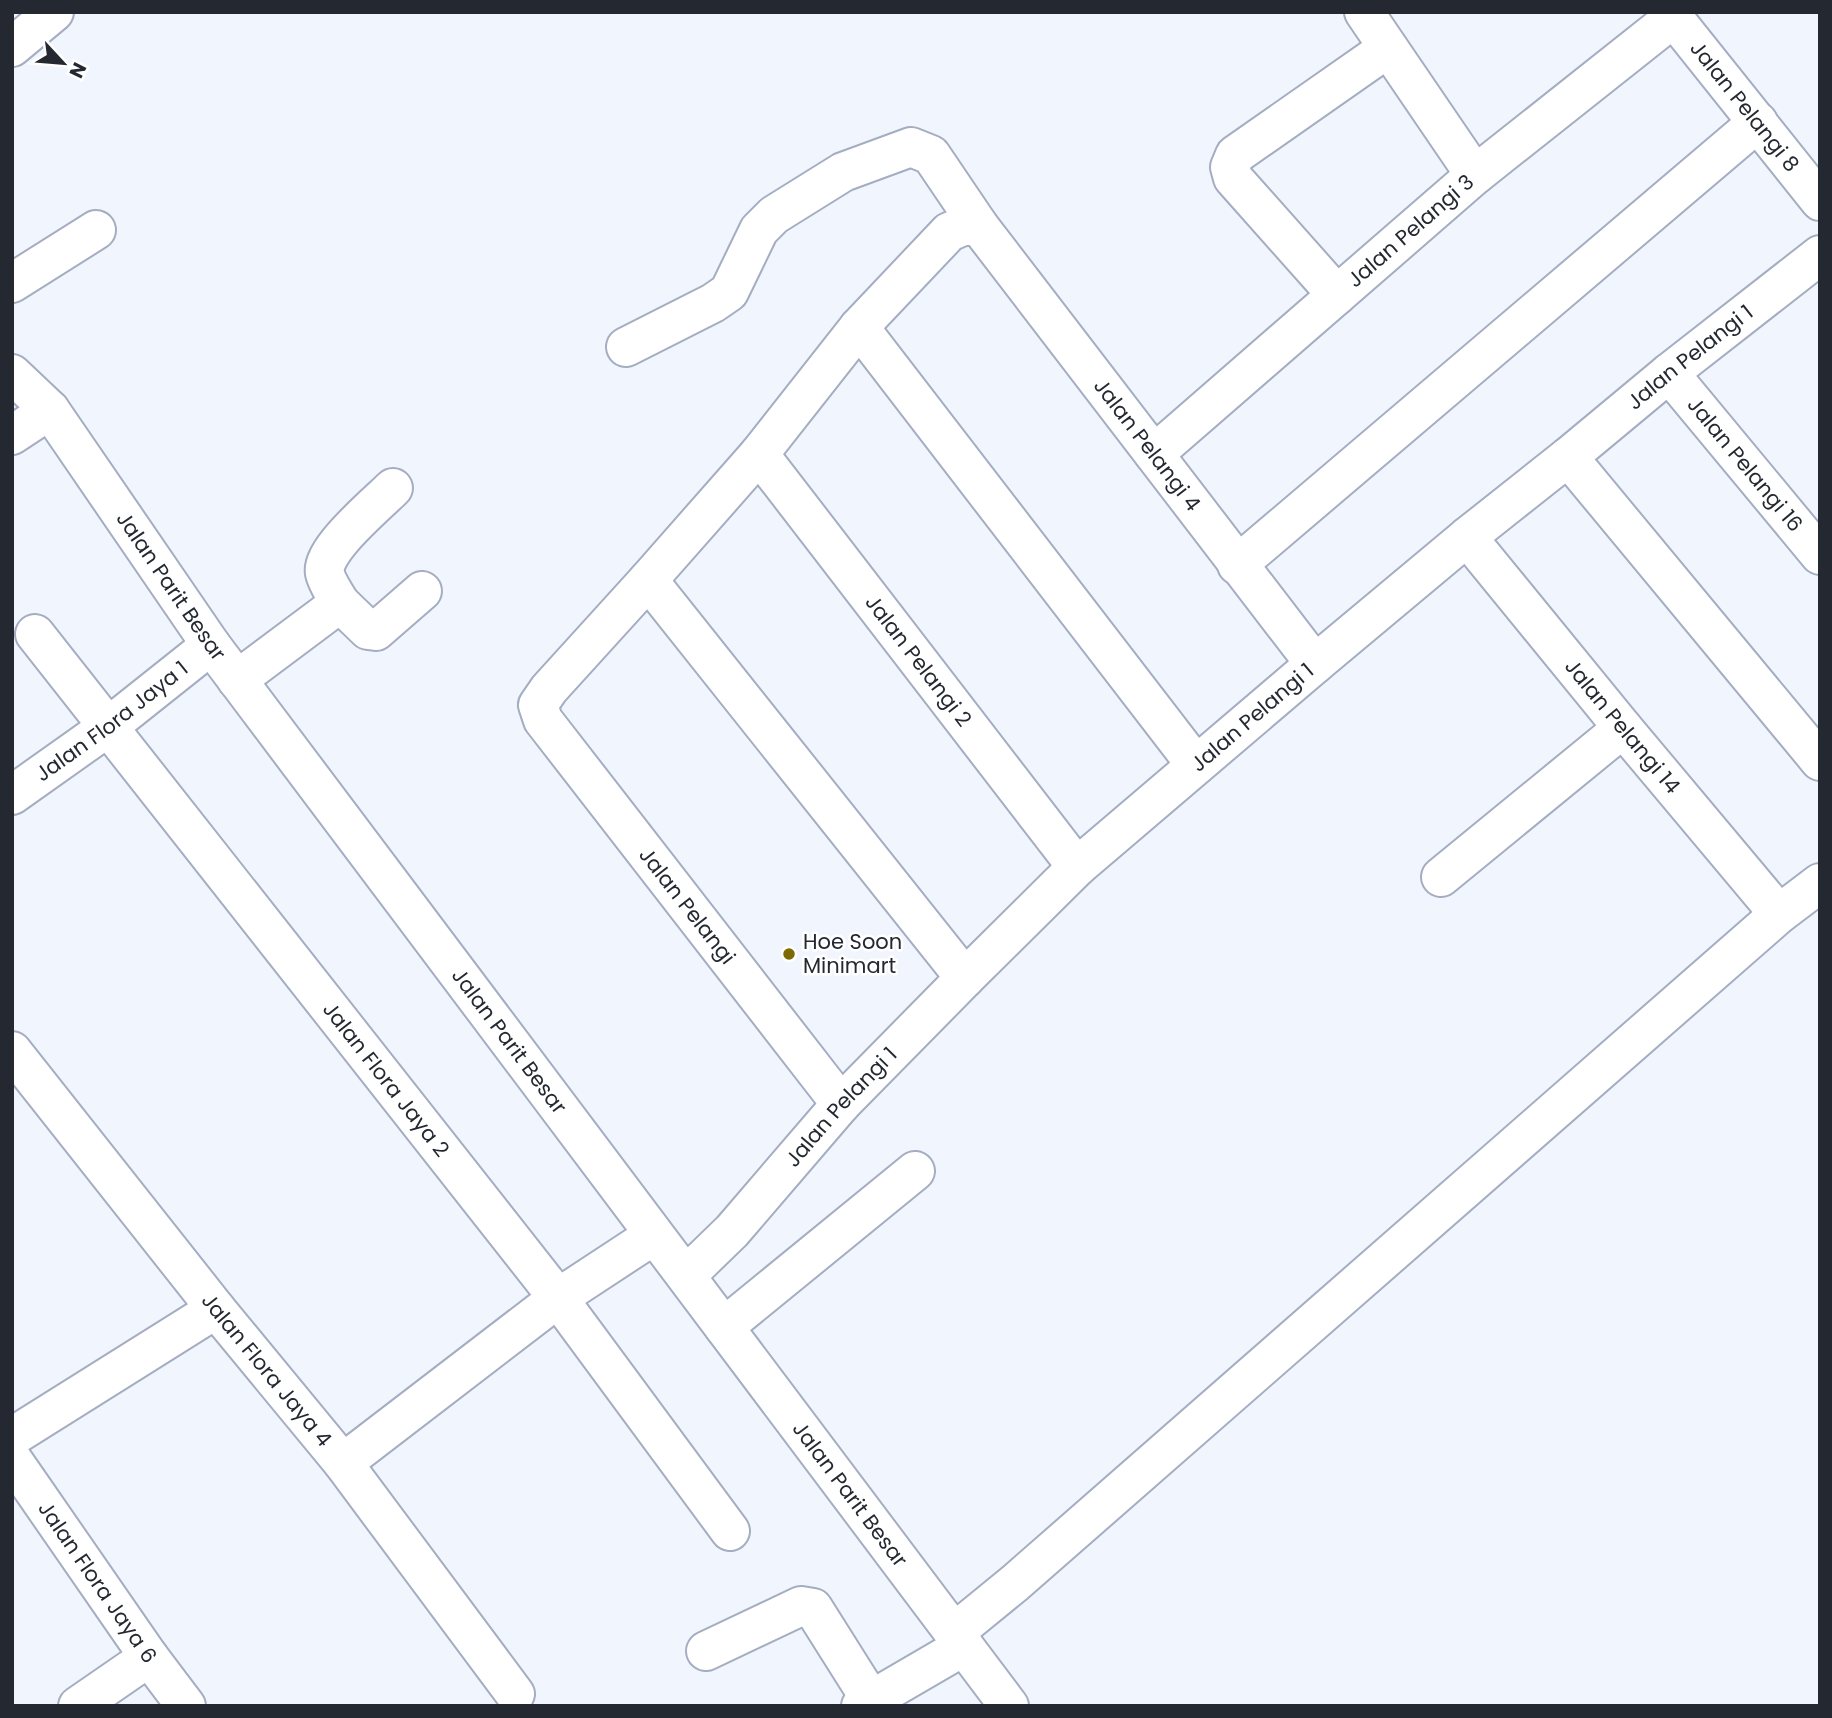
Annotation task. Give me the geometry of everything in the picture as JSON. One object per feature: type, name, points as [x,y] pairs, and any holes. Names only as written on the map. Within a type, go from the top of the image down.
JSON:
[{"type":"street","points":[[12,47],[54,12]]},
{"type":"street","points":[[1364,12],[1475,176]]},
{"type":"street","name":"Jalan Pelangi 8","points":[[1671,15],[1820,201]]},
{"type":"street","name":"Jalan Pelangi 3","points":[[1154,454],[1475,176],[1671,15]]},
{"type":"street","points":[[1338,295],[1233,178],[1230,167],[1235,155],[1388,48]]},
{"type":"street","points":[[1237,565],[1758,122]]},
{"type":"street","name":"Jalan Pelangi 4","points":[[626,347],[713,303],[729,292],[759,230],[774,215],[843,172],[911,147],[931,155],[979,226],[1315,664]]},
{"type":"street","points":[[965,978],[649,580],[759,454],[859,327],[949,232],[963,226],[979,226]]},
{"type":"street","points":[[12,283],[96,230]]},
{"type":"street","name":"Jalan Pelangi 1","points":[[693,1271],[732,1231],[841,1104],[1077,867],[1467,537],[1820,255]]},
{"type":"street","points":[[859,327],[1196,765]]},
{"type":"street","name":"Jalan Pelangi 16","points":[[1669,373],[1820,555]]},
{"type":"street","name":"Jalan Parit Besar","points":[[12,374],[50,410],[211,645],[654,1235],[693,1271],[724,1327],[1009,1706]]},
{"type":"street","points":[[12,435],[50,410]]},
{"type":"street","name":"Jalan Pelangi 2","points":[[759,454],[1077,867]]},
{"type":"street","points":[[1568,457],[1820,761]]},
{"type":"street","points":[[393,488],[335,545],[326,561],[324,573],[340,603],[368,630],[376,631],[422,591]]},
{"type":"street","name":"Jalan Pelangi 14","points":[[1467,537],[1779,914]]},
{"type":"street","name":"Jalan Pelangi","points":[[649,580],[549,689],[538,705],[543,720],[841,1104]]},
{"type":"street","points":[[237,680],[340,603]]},
{"type":"street","name":"Jalan Flora Jaya 2","points":[[35,634],[558,1298],[730,1531]]},
{"type":"street","name":"Jalan Flora Jaya 1","points":[[12,795],[108,727],[211,645]]},
{"type":"street","points":[[1441,877],[1623,728]]},
{"type":"street","points":[[706,1651],[801,1606],[813,1608],[866,1703],[960,1639],[1000,1595],[1779,914],[1820,883]]},
{"type":"street","name":"Jalan Flora Jaya 4","points":[[12,1051],[24,1089],[216,1309],[342,1463],[515,1694]]},
{"type":"street","points":[[724,1327],[915,1171]]},
{"type":"street","points":[[342,1463],[558,1298],[654,1235]]},
{"type":"street","points":[[12,1437],[216,1309]]},
{"type":"street","name":"Jalan Flora Jaya 6","points":[[12,1459],[186,1706]]},
{"type":"street","points":[[78,1706],[149,1657]]},
{"type":"place","name":"Hoe Soon Minimart","points":[[789,954]]}]
